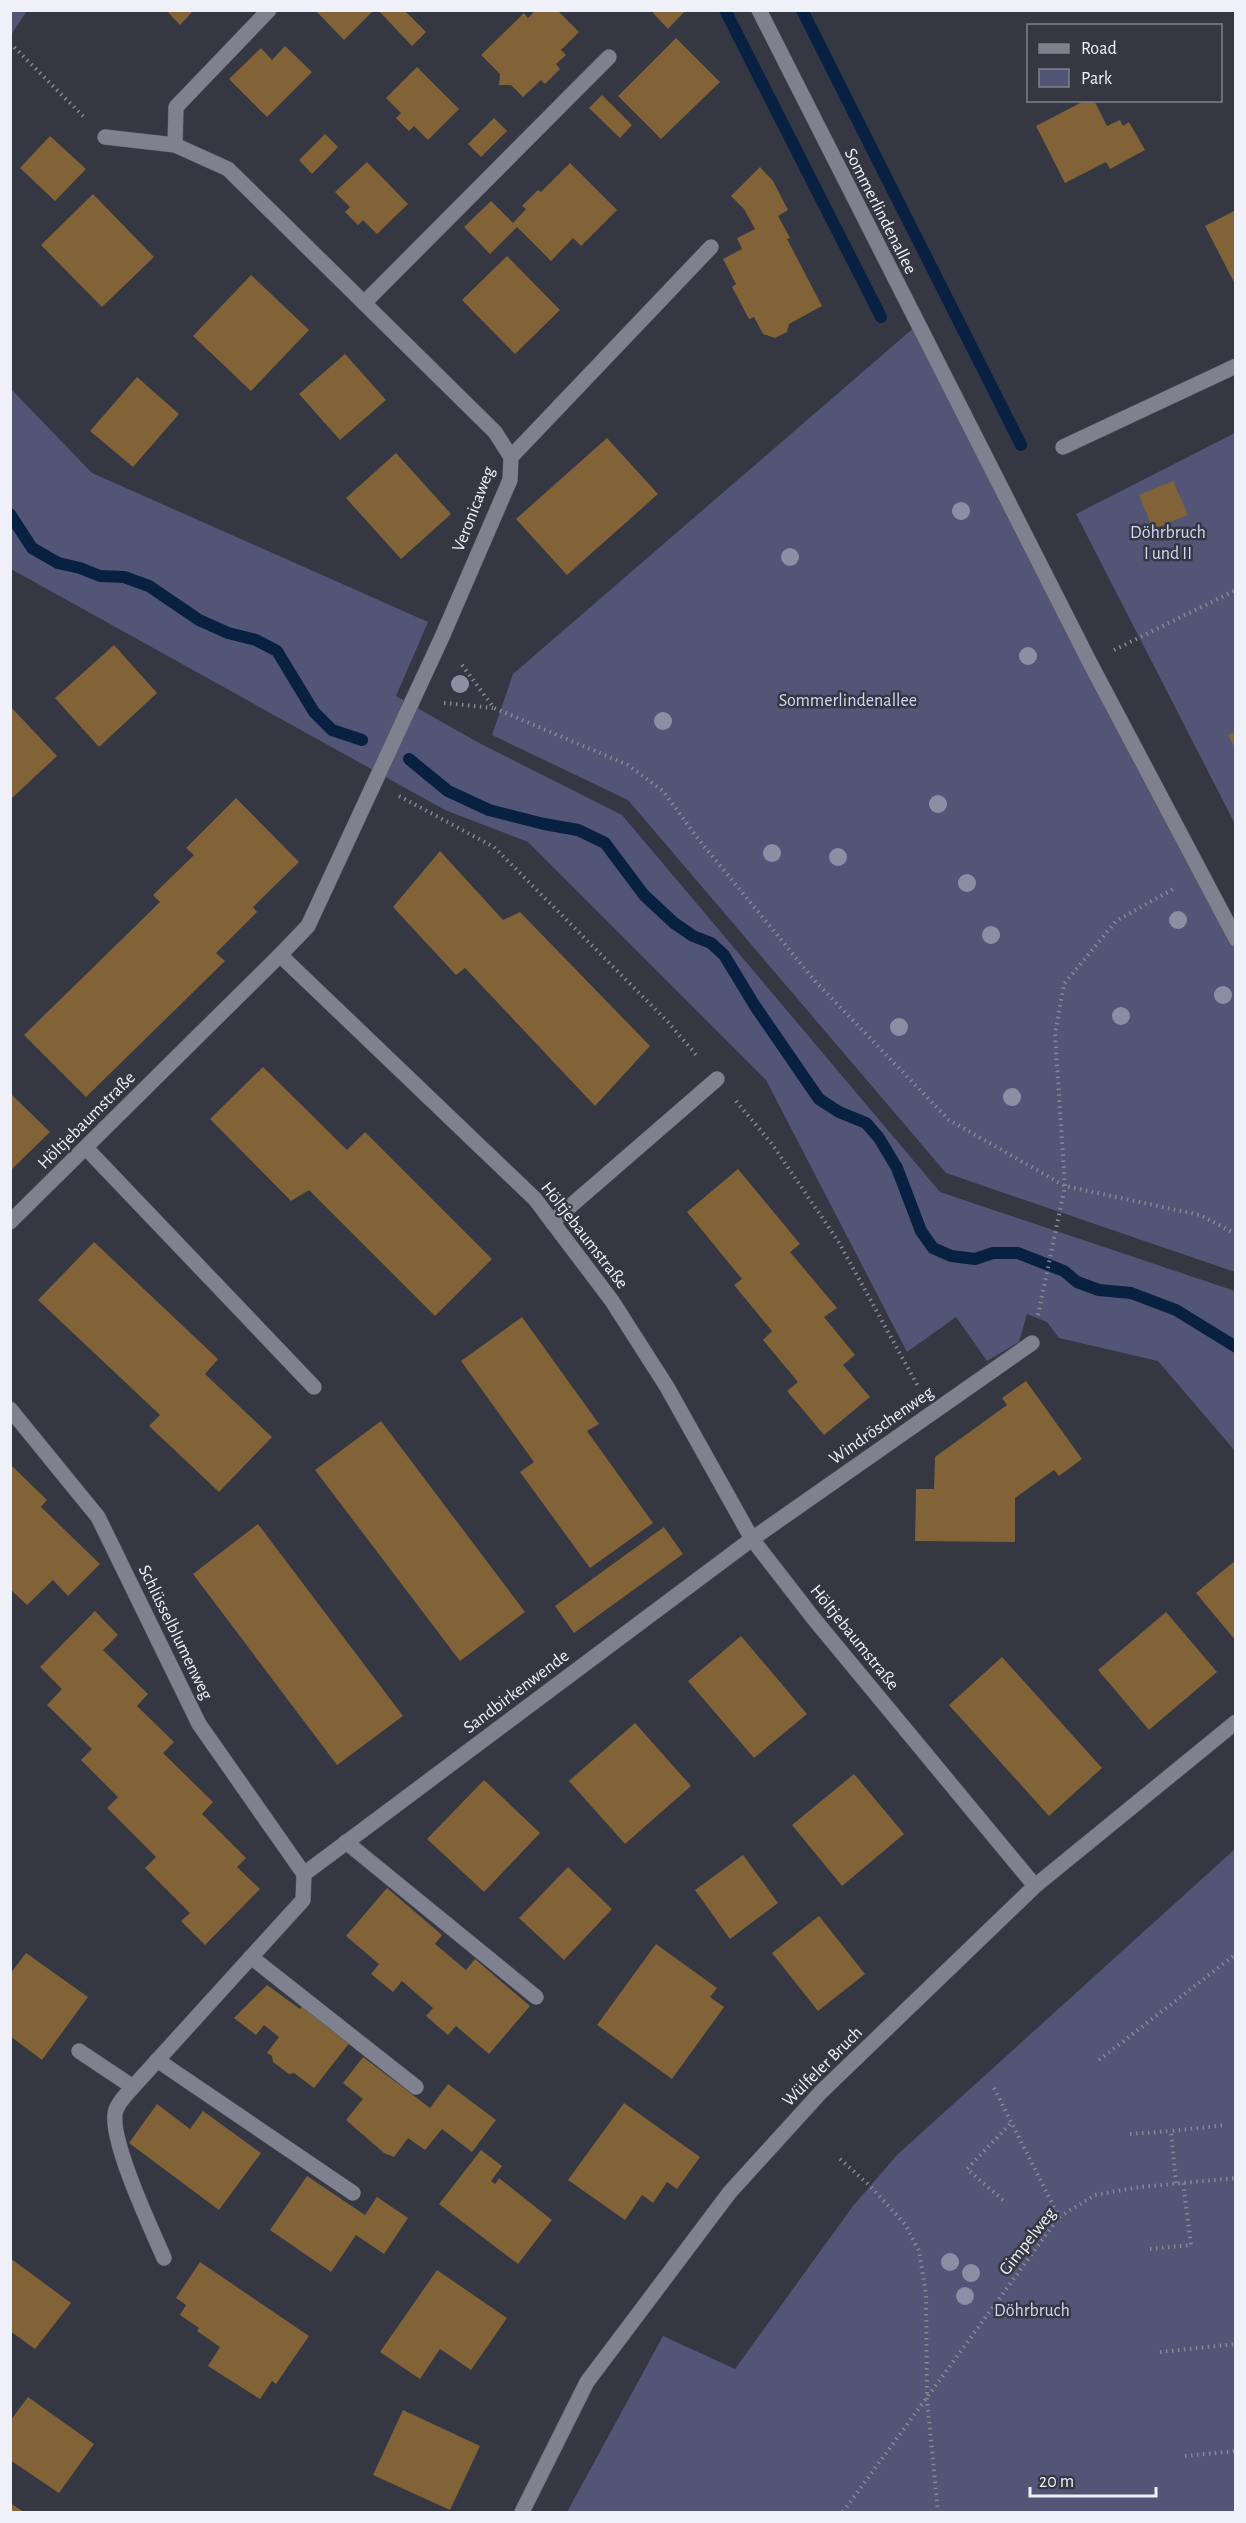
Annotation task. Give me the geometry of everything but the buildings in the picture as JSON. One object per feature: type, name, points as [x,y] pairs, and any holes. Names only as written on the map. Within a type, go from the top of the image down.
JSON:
[{"type":"street","points":[[175,145],[176,107],[269,10]]},
{"type":"street","name":"Sommerlindenallee","points":[[759,10],[1089,663],[1236,939]]},
{"type":"street","points":[[364,303],[609,57]]},
{"type":"street","name":"Veronicaweg","points":[[105,137],[175,145],[228,169],[495,432],[511,457],[510,480],[442,638],[308,926],[280,955]]},
{"type":"street","points":[[511,457],[711,247]]},
{"type":"street","points":[[1063,447],[1236,366]]},
{"type":"street","name":"Höltjebaumstraße","points":[[10,1222],[280,955],[535,1199],[612,1301],[667,1387],[752,1539],[814,1619],[1035,1886]]},
{"type":"street","points":[[552,1222],[717,1079]]},
{"type":"street","points":[[86,1148],[314,1387]]},
{"type":"street","name":"Windröschenweg","points":[[752,1539],[1032,1342]]},
{"type":"street","name":"Schlüsselblumenweg","points":[[10,1409],[98,1516],[198,1724],[304,1874]]},
{"type":"street","name":"Sandbirkenwende","points":[[304,1874],[752,1539]]},
{"type":"street","name":"Wülfeler Bruch","points":[[522,2512],[587,2382],[730,2192],[821,2092],[1035,1886],[1236,1722]]},
{"type":"street","points":[[346,1842],[536,1997]]},
{"type":"street","points":[[164,2258],[117,2136],[115,2113],[133,2087],[303,1900],[304,1874]]},
{"type":"street","points":[[251,1957],[416,2087]]},
{"type":"street","points":[[79,2051],[133,2087]]},
{"type":"street","points":[[157,2060],[353,2193]]},
{"type":"path","points":[[10,43],[105,137]]},
{"type":"path","points":[[1089,663],[1236,590]]},
{"type":"path","points":[[442,638],[494,708]]},
{"type":"path","points":[[413,700],[494,708],[628,765],[663,790],[699,840],[815,981],[949,1120],[1065,1186],[1200,1215],[1236,1234]]},
{"type":"path","points":[[1045,1284],[1065,1186],[1055,1034],[1064,984],[1116,921],[1201,873]]},
{"type":"path","points":[[1099,2060],[1236,1954]]},
{"type":"path","points":[[994,2088],[1059,2217]]},
{"type":"path","points":[[1003,2200],[967,2169],[1012,2122]]},
{"type":"path","points":[[1130,2134],[1171,2132],[1226,2125]]},
{"type":"path","points":[[1171,2132],[1176,2183]]},
{"type":"path","points":[[840,2159],[870,2186],[905,2224],[919,2251],[926,2294],[927,2399],[938,2512]]},
{"type":"path","name":"Gimpelweg","points":[[843,2512],[1059,2217],[1095,2195],[1140,2187],[1236,2178]]},
{"type":"path","points":[[1150,2249],[1191,2245],[1183,2182]]},
{"type":"path","points":[[1160,2352],[1236,2344]]},
{"type":"path","points":[[1185,2456],[1236,2451]]},
{"type":"green space","points":[[10,11],[27,11],[11,35]]},
{"type":"green space","name":"Sommerlindenallee","points":[[917,325],[1235,939],[1235,1272],[946,1173],[628,800],[492,735],[513,674]]},
{"type":"green space","points":[[10,388],[92,473],[428,622],[396,696],[481,744],[622,815],[940,1192],[1235,1291],[1235,1451],[1158,1361],[1059,1338],[1047,1322],[1027,1314],[1019,1342],[987,1361],[956,1317],[907,1352],[766,1080],[528,842],[445,810],[11,569]]},
{"type":"green space","name":"Döhrbruch I und II","points":[[1235,433],[1235,824],[1076,514]]},
{"type":"green space","name":"Döhrbruch","points":[[1235,1849],[1235,2512],[567,2512],[663,2336],[735,2369],[853,2206],[897,2155]]},
{"type":"waterway","points":[[725,10],[881,317]]},
{"type":"waterway","points":[[802,10],[1021,445]]},
{"type":"waterway","points":[[10,514],[32,548],[58,563],[100,576],[124,577],[149,586],[199,620],[228,633],[256,640],[277,651],[314,712],[332,730],[362,740]]},
{"type":"waterway","points":[[409,759],[448,791],[489,810],[578,830],[605,843],[644,895],[674,923],[693,936],[711,943],[724,955],[755,1006],[819,1099],[839,1112],[866,1123],[879,1138],[897,1168],[921,1231],[933,1248],[951,1256],[975,1259],[993,1253],[1018,1253],[1064,1271],[1077,1282],[1099,1290],[1131,1293],[1176,1310],[1236,1347]]}]
